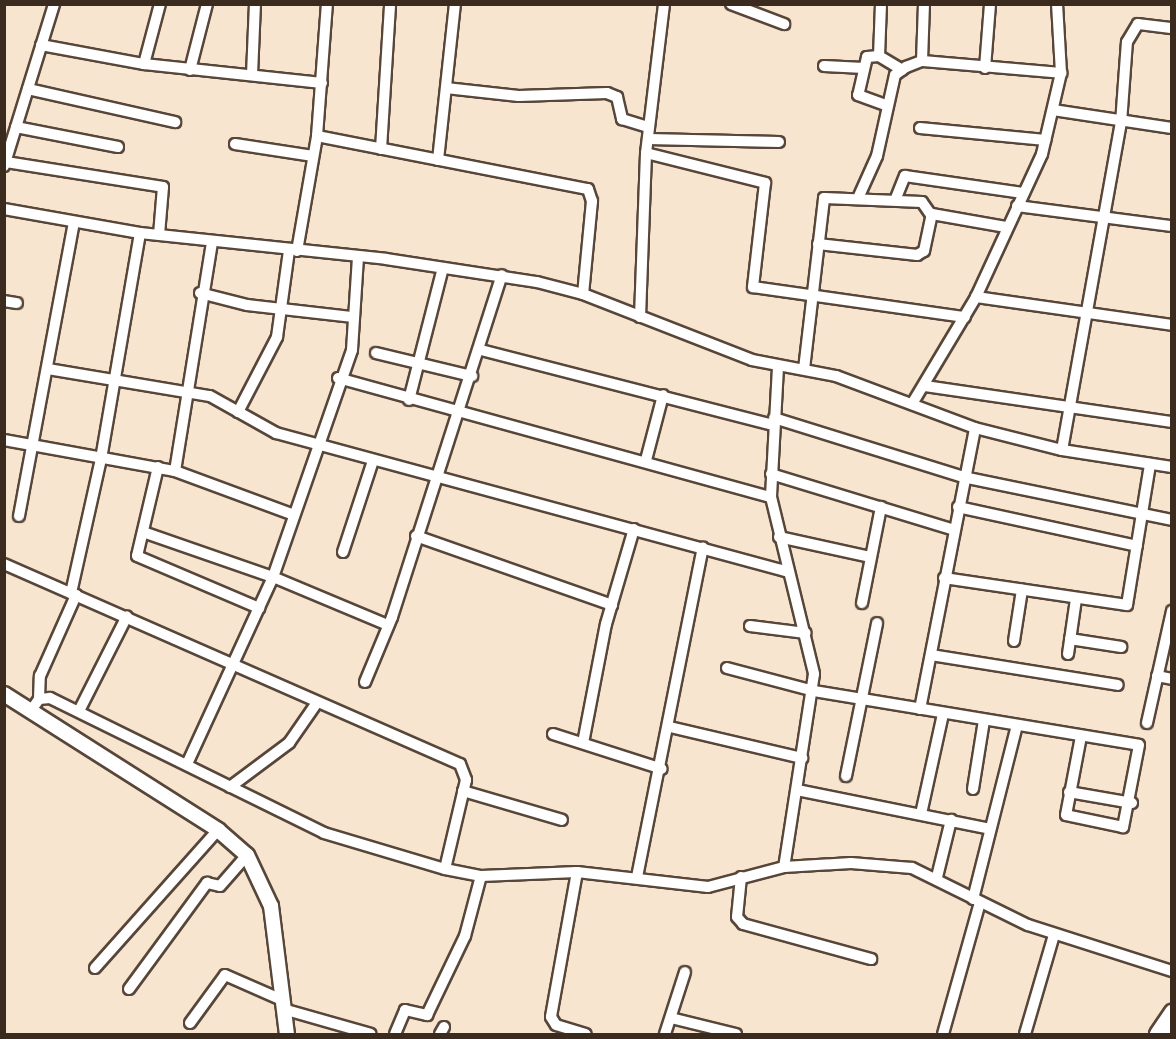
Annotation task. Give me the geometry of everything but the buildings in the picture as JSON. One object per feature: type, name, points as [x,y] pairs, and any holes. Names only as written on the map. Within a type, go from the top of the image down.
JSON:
[{"type":"street","points":[[54,4],[5,164],[163,187],[159,236]]},
{"type":"street","points":[[144,64],[160,4]]},
{"type":"street","points":[[190,70],[207,4]]},
{"type":"street","points":[[252,75],[255,4]]},
{"type":"street","points":[[238,412],[277,338],[317,136],[327,4]]},
{"type":"street","points":[[381,148],[390,4]]},
{"type":"street","points":[[438,160],[454,4]]},
{"type":"street","points":[[640,318],[646,153],[664,4]]},
{"type":"street","points":[[731,4],[784,24]]},
{"type":"street","points":[[879,56],[881,4]]},
{"type":"street","points":[[922,61],[924,4]]},
{"type":"street","points":[[985,68],[990,4]]},
{"type":"street","points":[[912,404],[925,386],[976,297],[1045,140],[1061,73],[1057,4]]},
{"type":"street","points":[[1062,450],[1121,123],[1130,33],[1138,24],[1172,28]]},
{"type":"street","points":[[41,45],[144,64],[322,83]]},
{"type":"street","points":[[886,105],[858,95],[867,57],[879,56],[902,70]]},
{"type":"street","points":[[859,196],[877,156],[886,105],[895,75],[902,70],[922,61],[1061,73]]},
{"type":"street","points":[[824,66],[864,68]]},
{"type":"street","points":[[446,88],[519,96],[607,93],[617,97],[622,119],[649,127]]},
{"type":"street","points":[[28,89],[175,122]]},
{"type":"street","points":[[1053,110],[1121,123],[1172,128]]},
{"type":"street","points":[[16,127],[118,147]]},
{"type":"street","points":[[920,128],[1045,140]]},
{"type":"street","points":[[317,136],[588,189],[592,201],[583,294]]},
{"type":"street","points":[[648,139],[779,142]]},
{"type":"street","points":[[234,144],[313,156]]},
{"type":"street","points":[[646,153],[763,180],[751,284],[812,298],[965,317]]},
{"type":"street","points":[[896,198],[905,176],[1023,193]]},
{"type":"street","points":[[804,369],[818,244],[824,198],[859,196],[922,202],[931,215],[924,251],[917,255],[818,244]]},
{"type":"street","points":[[1017,206],[1172,226]]},
{"type":"street","points":[[4,209],[159,236],[358,256],[502,275],[583,294],[640,318],[778,366],[804,369],[912,404],[975,428],[1062,450],[1172,467]]},
{"type":"street","points":[[931,215],[1006,227]]},
{"type":"street","points":[[19,516],[74,223]]},
{"type":"street","points":[[30,712],[39,699],[40,676],[74,594],[116,380],[140,233]]},
{"type":"street","points":[[175,471],[200,293],[212,242]]},
{"type":"street","points":[[187,764],[273,577],[338,378],[352,350],[358,256]]},
{"type":"street","points":[[409,400],[443,268]]},
{"type":"street","points":[[365,682],[388,625],[433,476],[460,414],[502,275]]},
{"type":"street","points":[[200,293],[282,308],[353,317]]},
{"type":"street","points":[[976,297],[1086,316],[1172,326]]},
{"type":"street","points":[[4,300],[17,303]]},
{"type":"street","points":[[481,350],[773,422],[963,477],[1172,520]]},
{"type":"street","points":[[376,352],[472,376]]},
{"type":"street","points":[[778,366],[773,422],[771,497],[779,537],[806,633],[814,691],[784,867]]},
{"type":"street","points":[[48,369],[185,390],[217,398],[268,430],[317,445],[789,572]]},
{"type":"street","points":[[338,378],[460,414],[646,460],[771,497]]},
{"type":"street","points":[[925,386],[1069,411],[1172,422]]},
{"type":"street","points":[[646,460],[663,395]]},
{"type":"street","points":[[920,709],[963,477],[975,428]]},
{"type":"street","points":[[4,440],[175,471],[294,515]]},
{"type":"street","points":[[343,552],[373,461]]},
{"type":"street","points":[[944,578],[1127,605],[1150,464]]},
{"type":"street","points":[[158,467],[143,532],[140,559],[260,608]]},
{"type":"street","points":[[771,474],[954,530]]},
{"type":"street","points":[[862,603],[881,507]]},
{"type":"street","points":[[958,507],[1137,546]]},
{"type":"street","points":[[583,743],[612,605],[634,529]]},
{"type":"street","points":[[143,532],[273,577],[388,625]]},
{"type":"street","points":[[416,536],[612,605]]},
{"type":"street","points":[[779,537],[871,556]]},
{"type":"street","points":[[637,877],[662,769],[703,548]]},
{"type":"street","points":[[4,564],[234,663],[316,704],[460,764],[465,772],[463,791],[445,869]]},
{"type":"street","points":[[1014,640],[1022,590]]},
{"type":"street","points":[[1068,654],[1076,599]]},
{"type":"street","points":[[1148,723],[1172,611]]},
{"type":"street","points":[[80,711],[128,616]]},
{"type":"street","points":[[846,776],[877,623]]},
{"type":"street","points":[[750,626],[806,633]]},
{"type":"street","points":[[1070,639],[1121,647]]},
{"type":"street","points":[[931,655],[1118,685]]},
{"type":"street","points":[[727,668],[814,691],[862,700],[1139,745],[1127,824],[1117,827],[1066,815],[1081,736]]},
{"type":"street","points":[[1157,676],[1172,679]]},
{"type":"street","points":[[4,694],[218,830],[247,855],[271,906],[287,1035]]},
{"type":"street","points":[[39,699],[80,711],[324,833],[445,869],[482,876],[577,872],[637,877],[708,887],[784,867],[851,863],[912,868],[937,877],[976,900],[1054,935],[1172,971]]},
{"type":"street","points":[[230,787],[289,743],[316,704]]},
{"type":"street","points":[[921,814],[943,714]]},
{"type":"street","points":[[973,789],[984,720]]},
{"type":"street","points":[[944,1035],[976,900],[990,829],[1017,725]]},
{"type":"street","points":[[670,727],[802,758]]},
{"type":"street","points":[[553,734],[662,769]]},
{"type":"street","points":[[797,790],[990,829]]},
{"type":"street","points":[[463,791],[562,820]]},
{"type":"street","points":[[1069,792],[1131,802]]},
{"type":"street","points":[[937,877],[951,820]]},
{"type":"street","points":[[95,968],[218,830]]},
{"type":"street","points":[[129,989],[207,883],[220,886],[247,855]]},
{"type":"street","points":[[577,872],[550,1017],[556,1025],[586,1035]]},
{"type":"street","points":[[395,1035],[405,1011],[427,1015],[465,936],[482,876]]},
{"type":"street","points":[[741,878],[737,917],[743,924],[872,959]]},
{"type":"street","points":[[1025,1035],[1054,935]]},
{"type":"street","points":[[665,1035],[685,972]]},
{"type":"street","points":[[190,1023],[225,975],[283,1005],[371,1035]]},
{"type":"street","points":[[1157,1035],[1172,1011]]},
{"type":"street","points":[[671,1018],[736,1035]]}]
